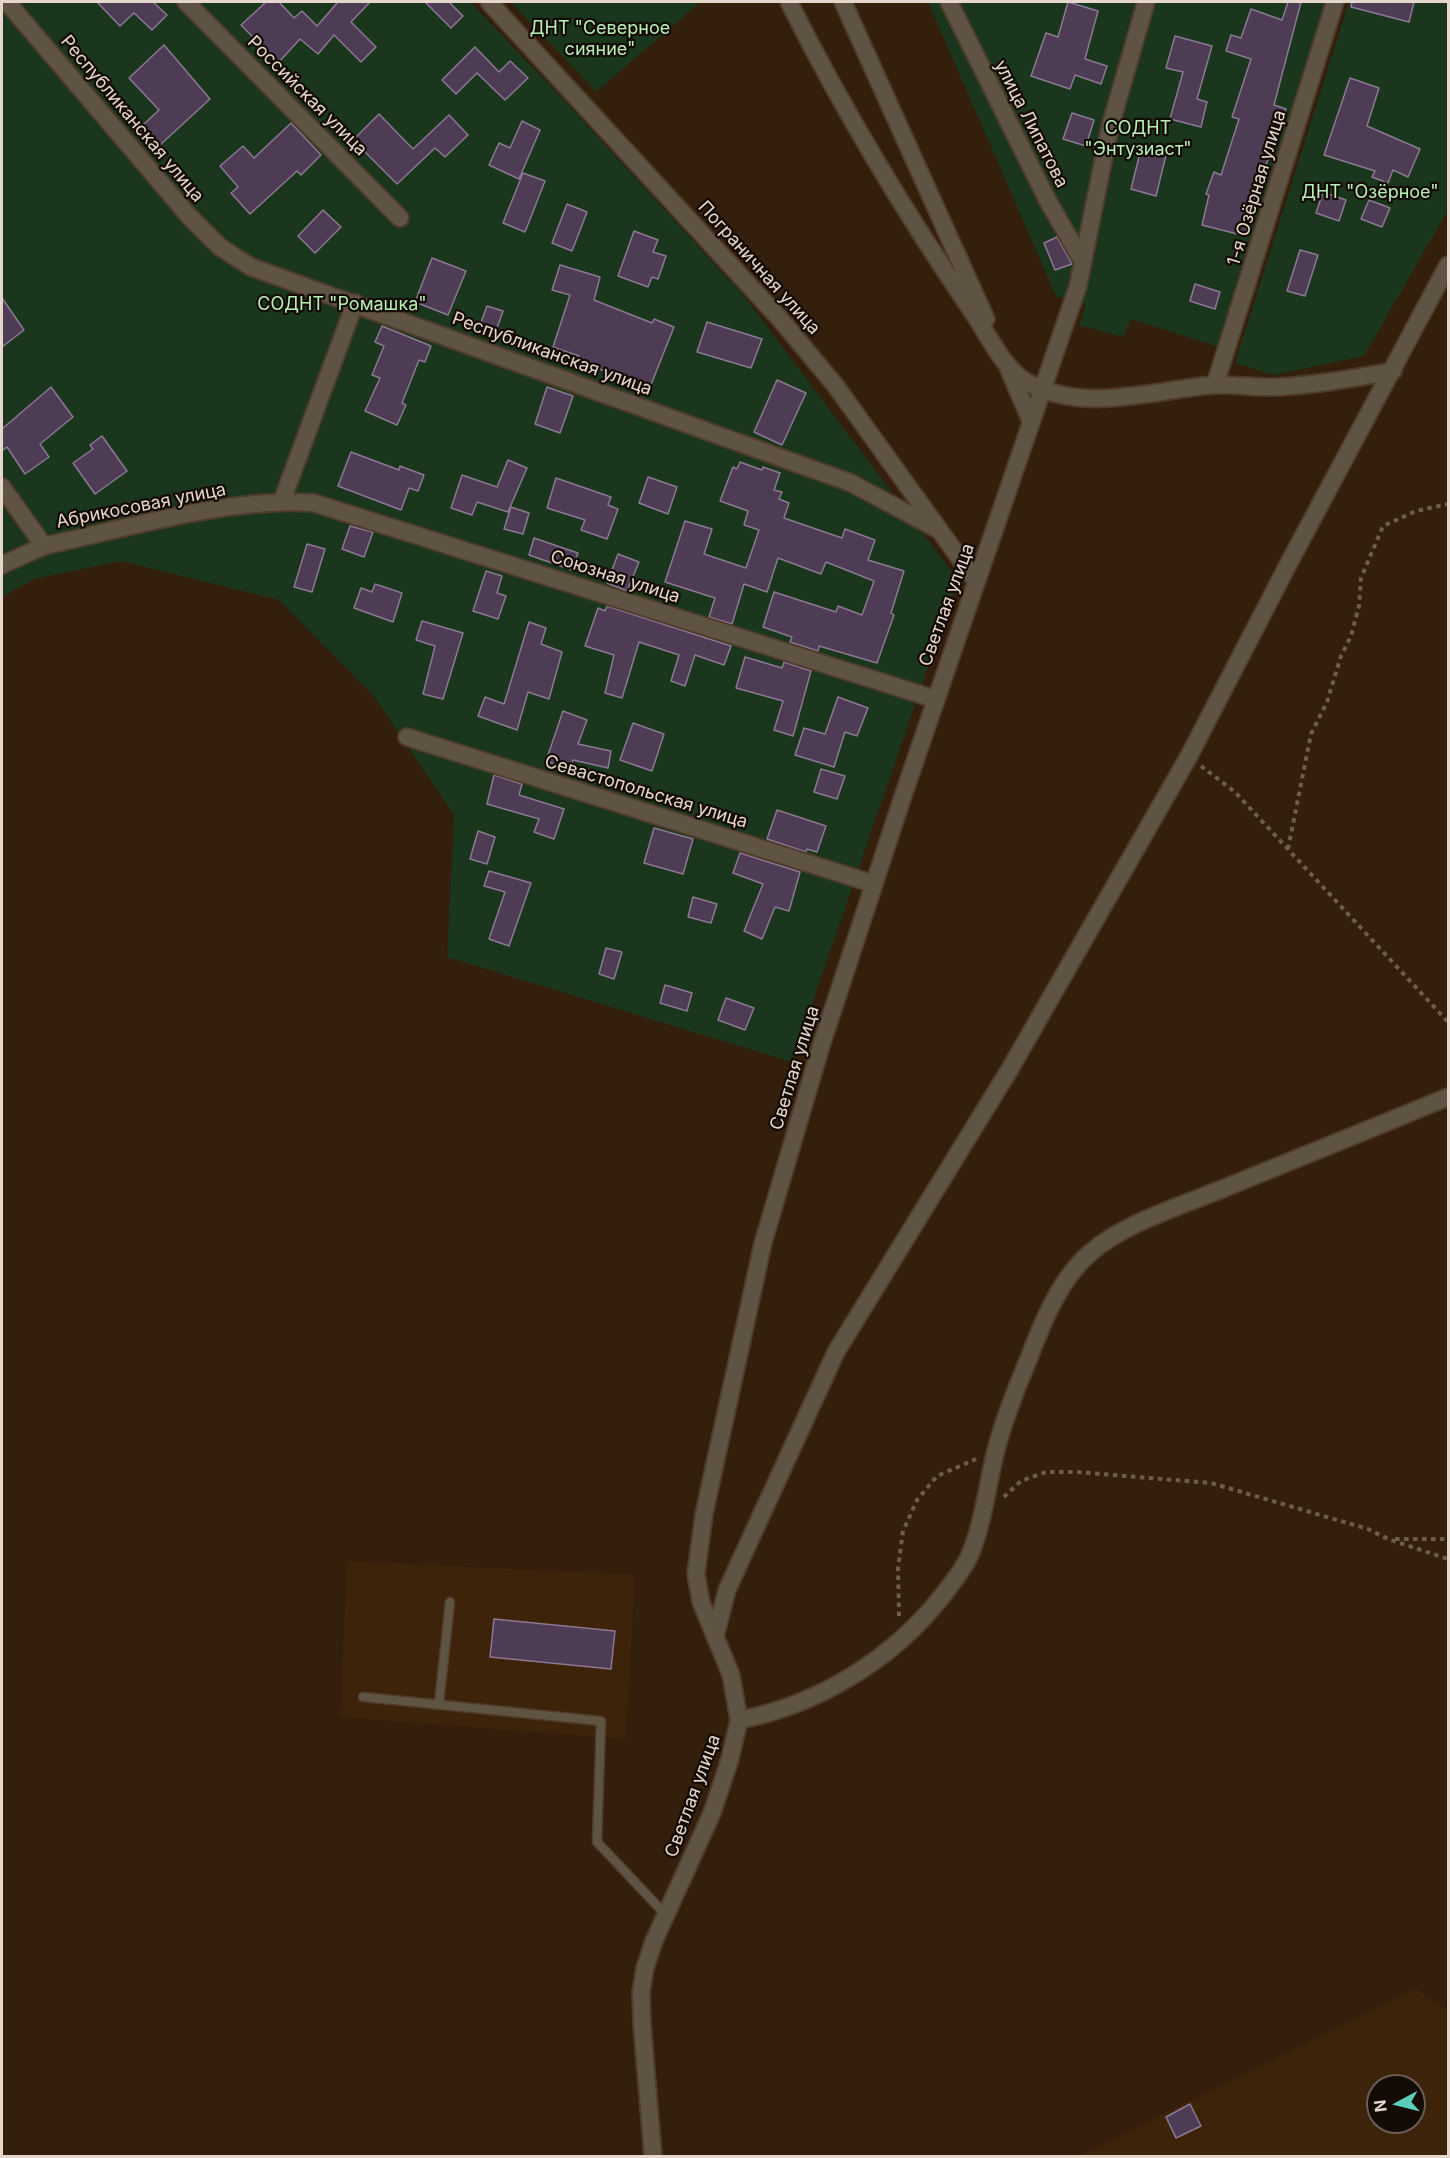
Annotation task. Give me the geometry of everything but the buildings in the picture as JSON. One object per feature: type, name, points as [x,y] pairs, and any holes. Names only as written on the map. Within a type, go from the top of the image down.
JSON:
[{"type":"street","name":"Республиканская улица","points":[[4,2],[189,216],[220,247],[251,267],[850,483],[937,529]]},
{"type":"street","name":"Российская улица","points":[[186,2],[399,218]]},
{"type":"street","name":"Пограничная улица","points":[[489,2],[780,319],[835,385],[976,581]]},
{"type":"street","points":[[789,2],[823,70],[938,264],[1004,359],[1028,383],[1043,389],[1088,398],[1118,398],[1215,385],[1277,387],[1349,379],[1394,371]]},
{"type":"street","points":[[843,2],[1031,421]]},
{"type":"street","name":"улица Липатова","points":[[950,2],[1049,203],[1083,262]]},
{"type":"street","name":"Светлая улица","points":[[653,2157],[641,1992],[654,1941],[712,1813],[730,1760],[740,1720],[731,1675],[716,1633],[701,1602],[696,1574],[698,1545],[709,1491],[764,1243],[821,1046],[874,884],[935,699],[1074,297],[1110,127],[1146,2]]},
{"type":"street","name":"1-я Озёрная улица","points":[[1215,385],[1335,2]]},
{"type":"street","points":[[716,1633],[727,1590],[836,1352],[1010,1069],[1189,756],[1291,559],[1449,265]]},
{"type":"street","points":[[282,501],[355,303]]},
{"type":"street","name":"Абрикосовая улица","points":[[2,487],[44,546],[219,509],[282,501]]},
{"type":"street","name":"Союзная улица","points":[[282,501],[314,503],[935,699]]},
{"type":"street","points":[[2,565],[44,546]]},
{"type":"street","name":"Севастопольская улица","points":[[407,737],[874,884]]},
{"type":"street","points":[[740,1720],[766,1715],[821,1692],[867,1667],[900,1641],[930,1611],[968,1558],[980,1520],[996,1450],[1018,1384],[1044,1321],[1067,1280],[1090,1253],[1161,1214],[1449,1097]]},
{"type":"lane","points":[[440,1703],[450,1602]]},
{"type":"lane","points":[[363,1697],[602,1721],[597,1842],[666,1916]]},
{"type":"path","points":[[1288,849],[1311,734],[1327,702],[1341,656],[1351,636],[1359,606],[1361,578],[1371,550],[1383,526],[1416,512],[1449,504]]},
{"type":"path","points":[[1189,756],[1235,792],[1329,896],[1449,1022]]},
{"type":"path","points":[[900,1641],[898,1568],[903,1532],[917,1500],[937,1476],[996,1450]]},
{"type":"path","points":[[980,1520],[1021,1481],[1046,1472],[1077,1472],[1211,1483],[1368,1529],[1388,1539],[1449,1559]]},
{"type":"path","points":[[1388,1539],[1449,1539]]},
{"type":"shaded area","points":[[347,1561],[635,1575],[626,1739],[340,1717]]},
{"type":"shaded area","points":[[1415,1989],[1448,2010],[1448,2156],[1078,2156]]},
{"type":"green space","name":"СОДНТ \"Ромашка\"","points":[[2,2],[470,2],[568,104],[744,296],[958,580],[792,1062],[447,957],[454,815],[373,695],[279,600],[121,561],[34,579],[2,597]]},
{"type":"green space","name":"ДНТ \"Северное сияние\"","points":[[511,2],[696,2],[697,5],[596,92]]},
{"type":"green space","name":"СОДНТ \"Энтузиаст\"","points":[[928,2],[1326,2],[1219,347],[1131,319],[1123,337],[1079,325],[1086,305],[1056,296]]},
{"type":"green space","name":"ДНТ \"Озёрное\"","points":[[1349,2],[1448,2],[1448,210],[1364,356],[1273,375],[1235,363]]}]
